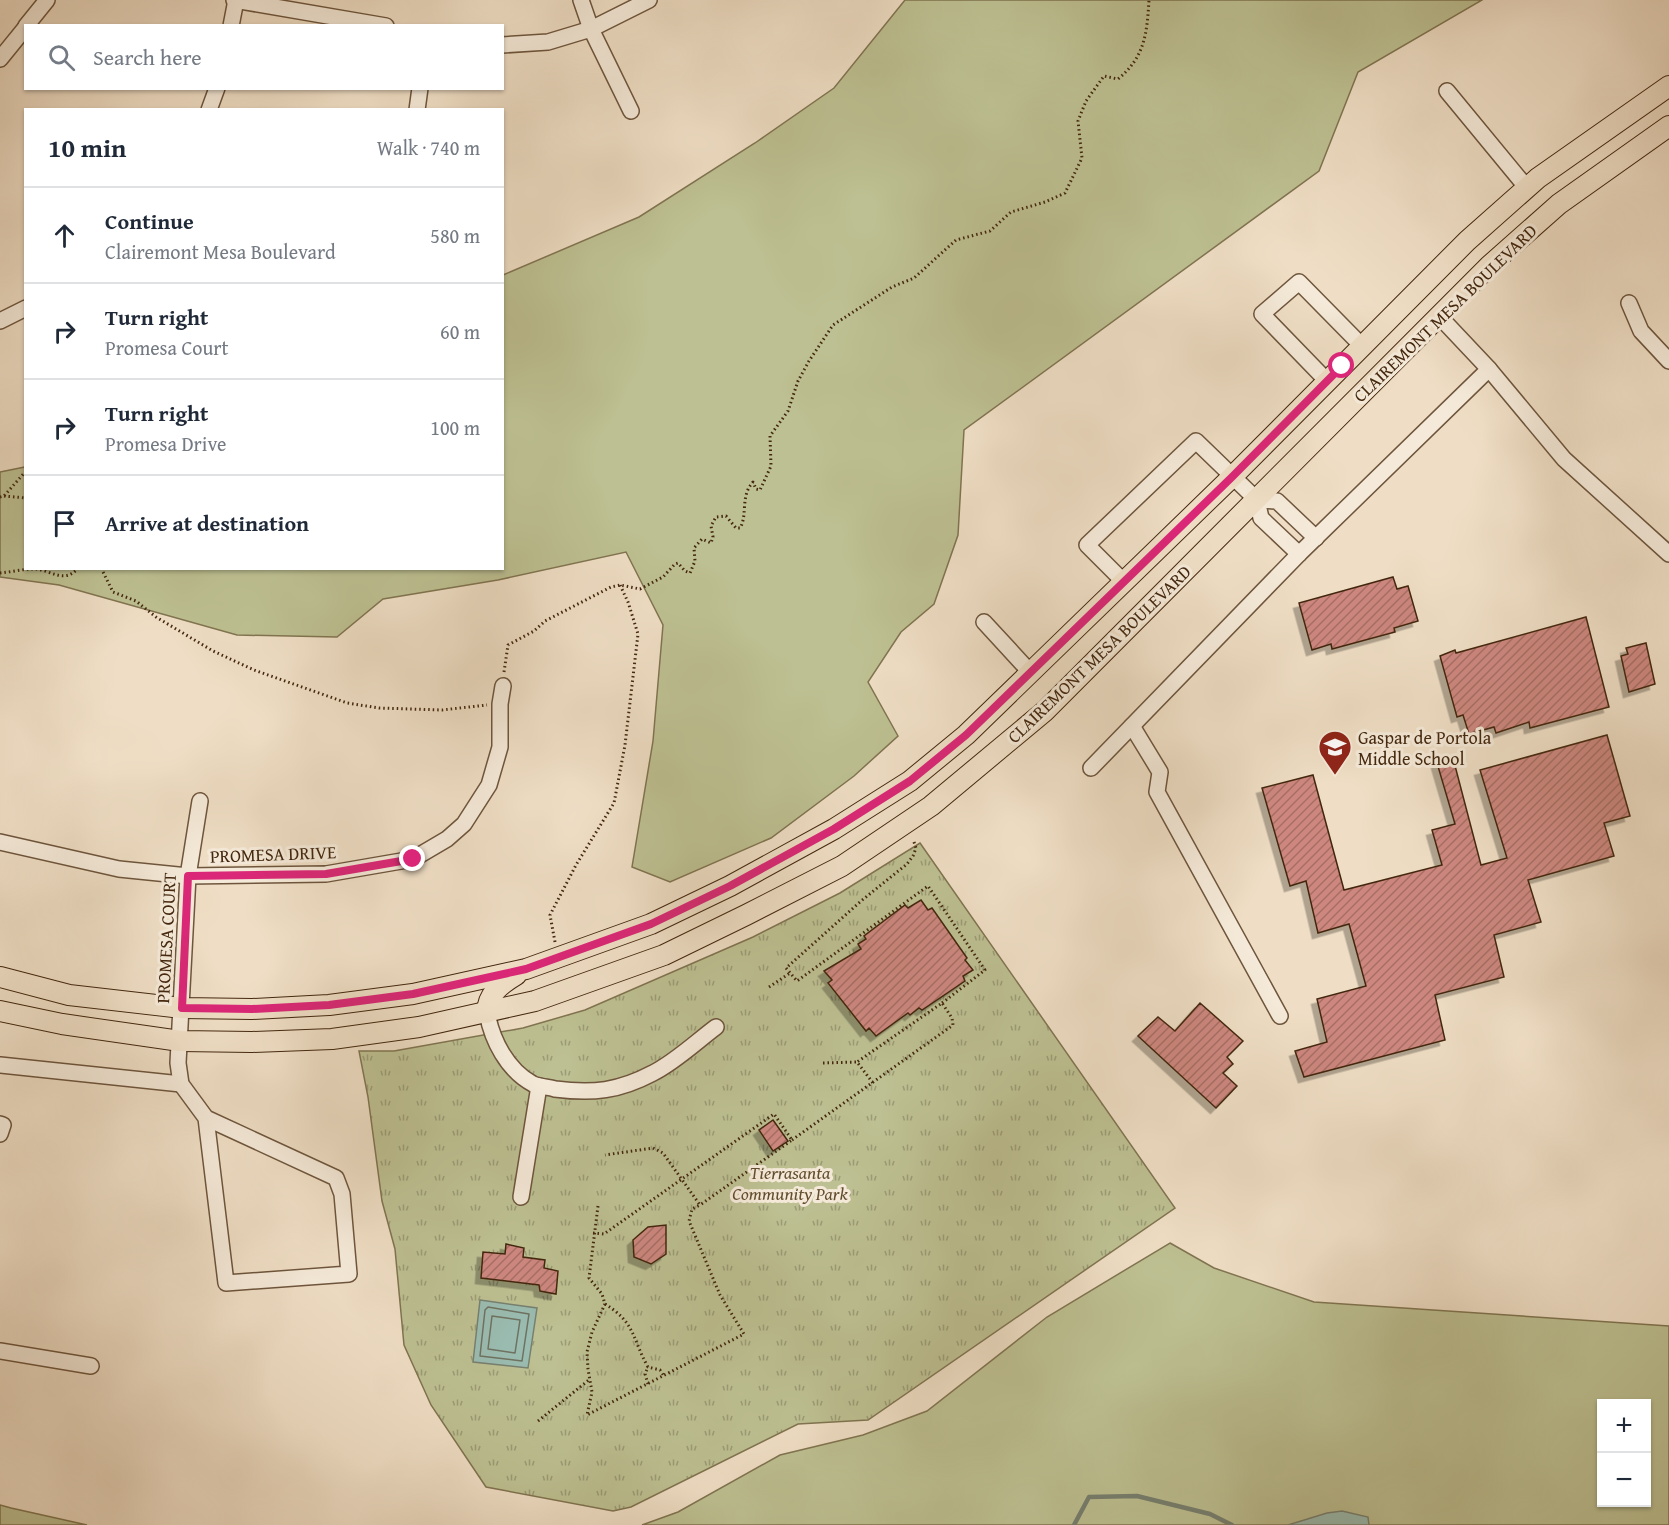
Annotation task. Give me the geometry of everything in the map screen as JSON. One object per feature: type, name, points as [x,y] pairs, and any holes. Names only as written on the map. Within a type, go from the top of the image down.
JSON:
[{"type":"main road","name":"CLAIREMONT MESA BOULEVARD","points":[[0,977],[69,995],[182,1008],[252,1009],[329,1005],[413,994],[526,969],[651,924],[730,886],[834,829],[910,781],[966,735],[1232,477],[1467,241],[1527,188],[1669,86]]},
{"type":"main road","name":"CLAIREMONT MESA BOULEVARD","points":[[0,1011],[62,1024],[180,1041],[252,1042],[332,1039],[419,1027],[535,1001],[664,955],[842,866],[931,806],[1045,711],[1489,266],[1559,204],[1669,126]]},
{"type":"main road","points":[[487,1013],[487,1003],[502,984],[526,969]]},
{"type":"street","points":[[28,24],[47,0]]},
{"type":"street","points":[[231,24],[235,0],[375,24]]},
{"type":"street","points":[[580,0],[591,29],[631,111]]},
{"type":"street","points":[[504,45],[548,42],[591,29],[649,0]]},
{"type":"street","points":[[0,58],[24,28]]},
{"type":"street","points":[[210,108],[216,90]]},
{"type":"street","points":[[417,108],[420,90]]},
{"type":"street","points":[[1447,91],[1527,188]]},
{"type":"street","points":[[1327,381],[1262,314],[1299,282],[1362,346]]},
{"type":"street","points":[[1629,303],[1641,332],[1669,361]]},
{"type":"street","points":[[0,321],[24,309]]},
{"type":"street","points":[[1439,316],[1489,369],[1564,459],[1669,554]]},
{"type":"street","points":[[1091,768],[1299,554],[1489,369]]},
{"type":"street","points":[[1124,582],[1087,545],[1196,441],[1257,500],[1261,518],[1299,554]]},
{"type":"street","points":[[1257,500],[1277,501],[1316,538]]},
{"type":"street","points":[[984,622],[1031,673]]},
{"type":"street","name":"PROMESA DRIVE","points":[[0,842],[119,869],[188,876],[326,874],[413,859],[447,839],[464,824],[489,785],[500,747],[500,704],[503,686]]},
{"type":"street","points":[[1132,726],[1160,772],[1157,792],[1280,1016]]},
{"type":"street","name":"PROMESA COURT","points":[[182,1084],[178,1063],[188,876],[200,801]]},
{"type":"street","points":[[487,1013],[496,1046],[514,1068],[531,1083],[569,1091],[601,1092],[628,1085],[654,1073],[716,1027]]},
{"type":"street","points":[[0,1065],[182,1084],[206,1118],[226,1283],[350,1274],[342,1194],[336,1178],[206,1118]]},
{"type":"street","points":[[521,1197],[539,1086]]},
{"type":"street","points":[[0,1124],[3,1125],[0,1134]]},
{"type":"street","points":[[0,1351],[91,1366]]},
{"type":"path","points":[[503,686],[508,645],[534,631],[545,621],[610,587],[620,585],[640,589],[663,577],[678,563],[690,573],[695,561],[694,548],[702,539],[711,543],[713,537],[711,526],[716,517],[726,516],[736,528],[740,528],[743,524],[743,509],[748,487],[753,482],[756,489],[760,490],[771,466],[770,436],[788,411],[803,371],[833,325],[892,287],[914,278],[957,240],[990,231],[1011,212],[1045,202],[1065,193],[1082,158],[1078,121],[1086,101],[1104,76],[1118,79],[1132,67],[1147,33],[1149,0]]},
{"type":"path","points":[[2,497],[24,473]]},
{"type":"path","points":[[2,497],[24,498]]},
{"type":"path","points":[[0,573],[25,570]]},
{"type":"path","points":[[37,570],[63,577],[76,570]]},
{"type":"path","points":[[102,570],[113,592],[136,601],[156,617],[213,651],[254,670],[347,703],[379,708],[442,710],[500,704]]},
{"type":"path","points":[[558,957],[550,915],[576,865],[614,803],[625,745],[638,634],[620,585]]},
{"type":"path","points":[[823,1063],[857,1062],[985,970],[927,886],[797,981],[786,968],[861,901],[907,864],[916,848],[914,842]]},
{"type":"path","points":[[769,987],[790,973]]},
{"type":"path","points":[[606,1304],[592,1332],[587,1352],[592,1392],[587,1415],[744,1334],[720,1295],[689,1221],[692,1209],[953,1025],[952,1018],[942,1003]]},
{"type":"path","points":[[857,1062],[873,1083]]},
{"type":"path","points":[[593,1233],[604,1234],[774,1114],[792,1140]]},
{"type":"path","points":[[605,1155],[653,1148],[663,1153],[700,1205]]},
{"type":"path","points":[[598,1206],[589,1278],[602,1294],[606,1304],[626,1319],[632,1328],[648,1366],[645,1374],[648,1384]]},
{"type":"path","points":[[648,1366],[660,1370],[665,1376]]},
{"type":"path","points":[[538,1421],[590,1379]]},
{"type":"green space","points":[[905,0],[1482,0],[1358,72],[1319,171],[964,430],[958,535],[934,604],[901,632],[868,682],[898,736],[854,776],[771,838],[670,882],[632,867],[653,741],[663,625],[626,552],[498,580],[383,599],[337,637],[237,635],[59,585],[0,577],[0,472],[24,467],[24,570],[504,570],[504,275],[639,217],[755,143],[834,88]]},
{"type":"green space","name":"Tierrasanta Community Park","points":[[920,843],[1175,1208],[868,1420],[798,1424],[631,1507],[613,1511],[486,1487],[431,1405],[404,1345],[395,1249],[382,1201],[368,1097],[359,1051],[394,1051],[523,1028],[585,1010],[753,937],[840,893]]},
{"type":"green space","points":[[1170,1243],[1214,1268],[1314,1302],[1669,1326],[1669,1525],[642,1525],[678,1512],[780,1455],[863,1435],[927,1411],[1047,1317]]},
{"type":"green space","points":[[0,1505],[11,1508],[87,1525],[0,1525]]},
{"type":"water","points":[[480,1300],[537,1308],[528,1368],[473,1362]]},
{"type":"water","points":[[1342,1511],[1368,1517],[1369,1525],[1288,1525],[1327,1513]]},
{"type":"building","points":[[1393,577],[1397,589],[1408,586],[1418,621],[1394,628],[1395,632],[1332,649],[1331,644],[1312,650],[1299,603]]},
{"type":"building","points":[[1586,617],[1609,707],[1530,728],[1529,722],[1496,733],[1494,727],[1469,734],[1463,715],[1457,717],[1440,656],[1455,650],[1456,653]]},
{"type":"building","points":[[1646,643],[1655,684],[1629,692],[1621,656],[1628,654],[1626,648]]},
{"type":"building","points":[[1607,735],[1630,816],[1604,823],[1614,856],[1528,880],[1541,922],[1494,935],[1504,977],[1435,995],[1445,1040],[1304,1077],[1295,1051],[1327,1042],[1317,999],[1366,986],[1349,924],[1318,933],[1306,881],[1290,886],[1262,788],[1313,775],[1344,890],[1442,865],[1432,830],[1455,824],[1437,763],[1453,758],[1481,865],[1507,858],[1480,770]]},
{"type":"building","points":[[921,900],[928,910],[932,908],[973,970],[963,976],[965,981],[922,1010],[919,1008],[910,1015],[908,1013],[876,1036],[869,1028],[866,1031],[828,983],[832,980],[824,971],[861,949],[858,944],[866,939],[864,936],[905,905],[908,908]]},
{"type":"building","points":[[1200,1003],[1243,1041],[1227,1057],[1233,1064],[1223,1073],[1237,1086],[1216,1108],[1138,1036],[1158,1017],[1175,1031]]},
{"type":"building","points":[[773,1120],[788,1141],[773,1151],[759,1130]]},
{"type":"building","points":[[666,1225],[666,1254],[651,1264],[634,1257],[633,1240],[648,1227]]},
{"type":"building","points":[[506,1244],[524,1248],[523,1257],[545,1260],[544,1268],[558,1271],[556,1294],[540,1291],[539,1285],[481,1278],[483,1252],[505,1254]]},
{"type":"waterway","points":[[1074,1525],[1089,1497],[1137,1496],[1210,1514],[1232,1525]]},
{"type":"place","name":"Gaspar de Portola Middle School","points":[[1335,776]]},
{"type":"route","points":[[413,859],[326,874],[188,876],[182,1008],[252,1009],[329,1005],[413,994],[526,969],[651,924],[730,886],[834,829],[910,781],[966,735],[1232,477],[1342,366]]}]
